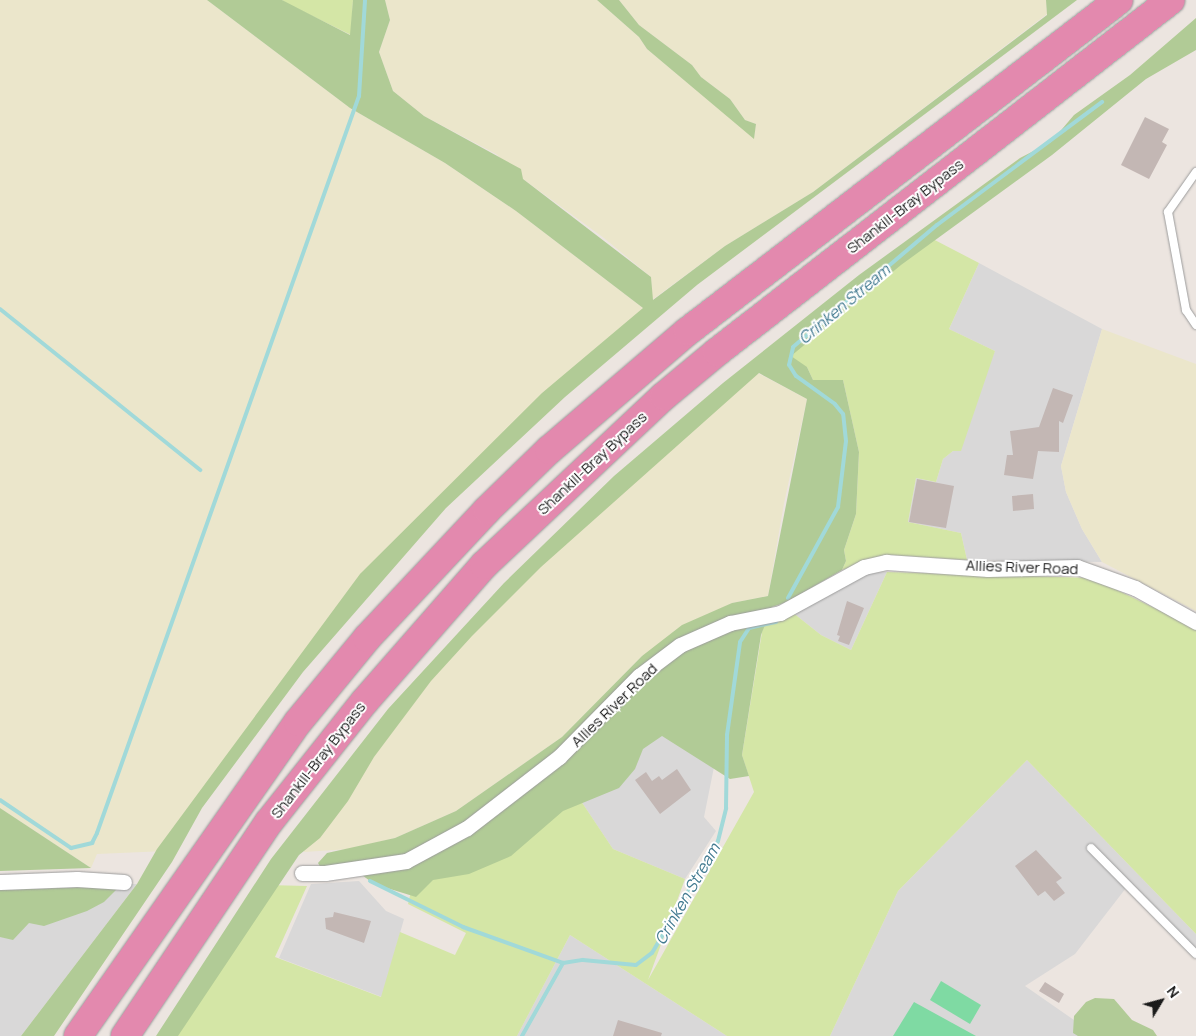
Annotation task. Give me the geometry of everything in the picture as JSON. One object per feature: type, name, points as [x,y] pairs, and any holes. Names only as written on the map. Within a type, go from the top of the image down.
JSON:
[{"type":"highway","points":[[78,1036],[298,722],[366,638],[487,510],[549,450],[688,331],[1119,0]]},
{"type":"highway","name":"Shankill-Bray Bypass","points":[[125,1036],[135,1025],[270,822],[364,701],[484,565],[657,402],[717,352],[1172,0]]},
{"type":"street","name":"Allies River Road","points":[[302,873],[325,873],[406,861],[460,832],[559,757],[640,676],[680,645],[730,623],[780,613],[864,567],[886,562],[988,569],[1077,567],[1135,588],[1196,622]]},
{"type":"street","points":[[0,882],[77,878],[124,882]]},
{"type":"lane","points":[[1196,172],[1168,212],[1186,310],[1196,325]]},
{"type":"lane","points":[[1091,848],[1196,954]]},
{"type":"shaded area","points":[[0,0],[207,0],[350,108],[445,163],[516,211],[643,308],[657,310],[547,402],[330,629],[166,851],[97,854],[91,868],[0,808]]},
{"type":"shaded area","points":[[385,0],[597,0],[639,37],[647,49],[754,138],[756,124],[745,120],[730,99],[701,77],[692,65],[639,25],[619,0],[1046,0],[1047,14],[813,192],[725,246],[652,300],[651,277],[604,238],[523,179],[496,154],[424,116],[393,91],[379,52],[390,20]]},
{"type":"shaded area","points":[[979,263],[1102,329],[1061,466],[1066,492],[1082,529],[1102,562],[967,560],[961,533],[908,522],[916,478],[936,482],[943,459],[953,451],[995,351],[949,329]]},
{"type":"shaded area","points":[[1102,329],[1196,364],[1196,611],[1102,562],[1082,529],[1066,492],[1061,466]]},
{"type":"shaded area","points":[[750,369],[807,399],[784,503],[768,596],[732,603],[642,656],[562,737],[456,811],[395,838],[350,849],[304,852],[303,843],[435,663]]},
{"type":"shaded area","points":[[887,572],[851,650],[821,635],[792,612],[863,573]]},
{"type":"shaded area","points":[[622,716],[715,762],[704,817],[716,831],[685,879],[613,849],[563,774]]},
{"type":"shaded area","points":[[1027,760],[1196,934],[1196,958],[1126,888],[1075,954],[1025,986],[1097,1036],[830,1036],[898,891]]},
{"type":"shaded area","points":[[359,881],[386,911],[404,919],[382,997],[279,958],[311,884]]},
{"type":"shaded area","points":[[137,884],[21,1036],[0,1036],[0,885]]},
{"type":"shaded area","points":[[570,935],[727,1036],[517,1036]]},
{"type":"green space","points":[[207,0],[282,0],[350,35],[353,0],[385,0],[390,20],[379,52],[393,91],[424,116],[521,169],[523,179],[651,277],[653,300],[725,246],[813,192],[1047,15],[1046,0],[1077,0],[697,285],[565,397],[446,508],[303,672],[202,808],[172,862],[54,1036],[21,1036],[137,884],[157,849],[360,574],[542,393],[643,308],[516,211],[445,163],[350,108]]},
{"type":"green space","points":[[282,0],[353,0],[351,35],[286,3]]},
{"type":"green space","points":[[597,0],[619,0],[639,25],[692,65],[701,77],[730,99],[745,120],[756,124],[754,139],[647,49],[639,37]]},
{"type":"green space","points":[[1196,18],[1196,50],[1146,79],[1052,155],[901,265],[791,356],[807,367],[813,380],[843,380],[859,452],[856,514],[844,550],[846,561],[842,570],[787,602],[772,607],[761,635],[742,755],[749,776],[730,779],[662,736],[643,749],[635,769],[619,788],[563,811],[511,856],[469,874],[433,880],[416,897],[374,884],[362,875],[356,865],[322,870],[318,863],[327,853],[395,838],[456,811],[562,737],[642,656],[682,625],[732,603],[768,596],[807,399],[759,373],[541,567],[472,636],[431,681],[374,757],[348,801],[320,838],[299,855],[178,1036],[156,1036],[271,859],[388,709],[504,583],[614,476],[723,383],[859,275],[1020,158],[1051,142],[1074,115],[1130,75]]},
{"type":"green space","points":[[929,237],[979,263],[949,329],[995,351],[961,451],[953,451],[943,459],[936,482],[916,478],[908,522],[961,533],[967,560],[888,555],[842,570],[846,561],[844,550],[856,514],[859,452],[843,380],[813,380],[807,367],[759,373]]},
{"type":"green space","points":[[887,572],[1092,578],[1196,628],[1196,934],[1027,760],[898,891],[830,1036],[727,1036],[570,935],[517,1036],[168,1036],[267,885],[307,886],[275,957],[381,997],[400,932],[455,955],[466,933],[408,904],[417,866],[563,774],[613,849],[685,879],[648,980],[754,792],[742,755],[764,620],[792,612],[821,635],[851,650]]},
{"type":"green space","points":[[0,808],[91,868],[0,871]]},
{"type":"green space","points":[[120,886],[104,902],[87,911],[44,926],[29,923],[13,940],[0,937],[0,890]]},
{"type":"green space","points":[[941,981],[981,1005],[970,1024],[930,1000]]},
{"type":"green space","points":[[1095,998],[1114,999],[1132,1020],[1153,1030],[1157,1036],[1078,1036],[1073,1033],[1074,1016],[1086,1002]]},
{"type":"green space","points":[[914,1002],[976,1036],[893,1036]]},
{"type":"building","points":[[1145,117],[1169,129],[1162,142],[1167,145],[1149,179],[1121,165]]},
{"type":"building","points":[[1053,388],[1073,395],[1063,423],[1059,421],[1059,452],[1038,451],[1033,479],[1004,475],[1007,455],[1013,455],[1010,431],[1039,427]]},
{"type":"building","points":[[917,479],[954,486],[946,528],[909,522]]},
{"type":"building","points":[[1033,494],[1034,509],[1013,511],[1012,496]]},
{"type":"building","points":[[847,601],[864,608],[849,645],[838,641],[840,636],[837,635]]},
{"type":"building","points":[[677,769],[691,790],[660,814],[635,780],[646,772],[652,781],[659,776],[662,780]]},
{"type":"building","points":[[1036,850],[1062,878],[1056,882],[1065,893],[1054,901],[1045,891],[1038,896],[1015,866]]},
{"type":"building","points":[[334,912],[371,921],[364,943],[326,929],[325,918],[333,917]]},
{"type":"building","points":[[1045,982],[1064,994],[1059,1003],[1039,991]]},
{"type":"building","points":[[618,1020],[662,1033],[661,1036],[613,1036]]},
{"type":"waterway","points":[[0,800],[71,848],[92,843],[97,833],[359,96],[365,0]]},
{"type":"waterway","name":"Crinken Stream","points":[[788,598],[838,507],[846,441],[843,414],[835,404],[796,376],[789,365],[793,347],[937,225],[1102,102]]},
{"type":"waterway","points":[[0,309],[200,470]]},
{"type":"waterway","name":"Crinken Stream","points":[[522,1036],[563,963],[583,960],[636,965],[652,953],[718,841],[726,808],[727,735],[740,642],[749,628],[776,622]]},
{"type":"waterway","points":[[370,881],[463,927],[563,963]]}]
